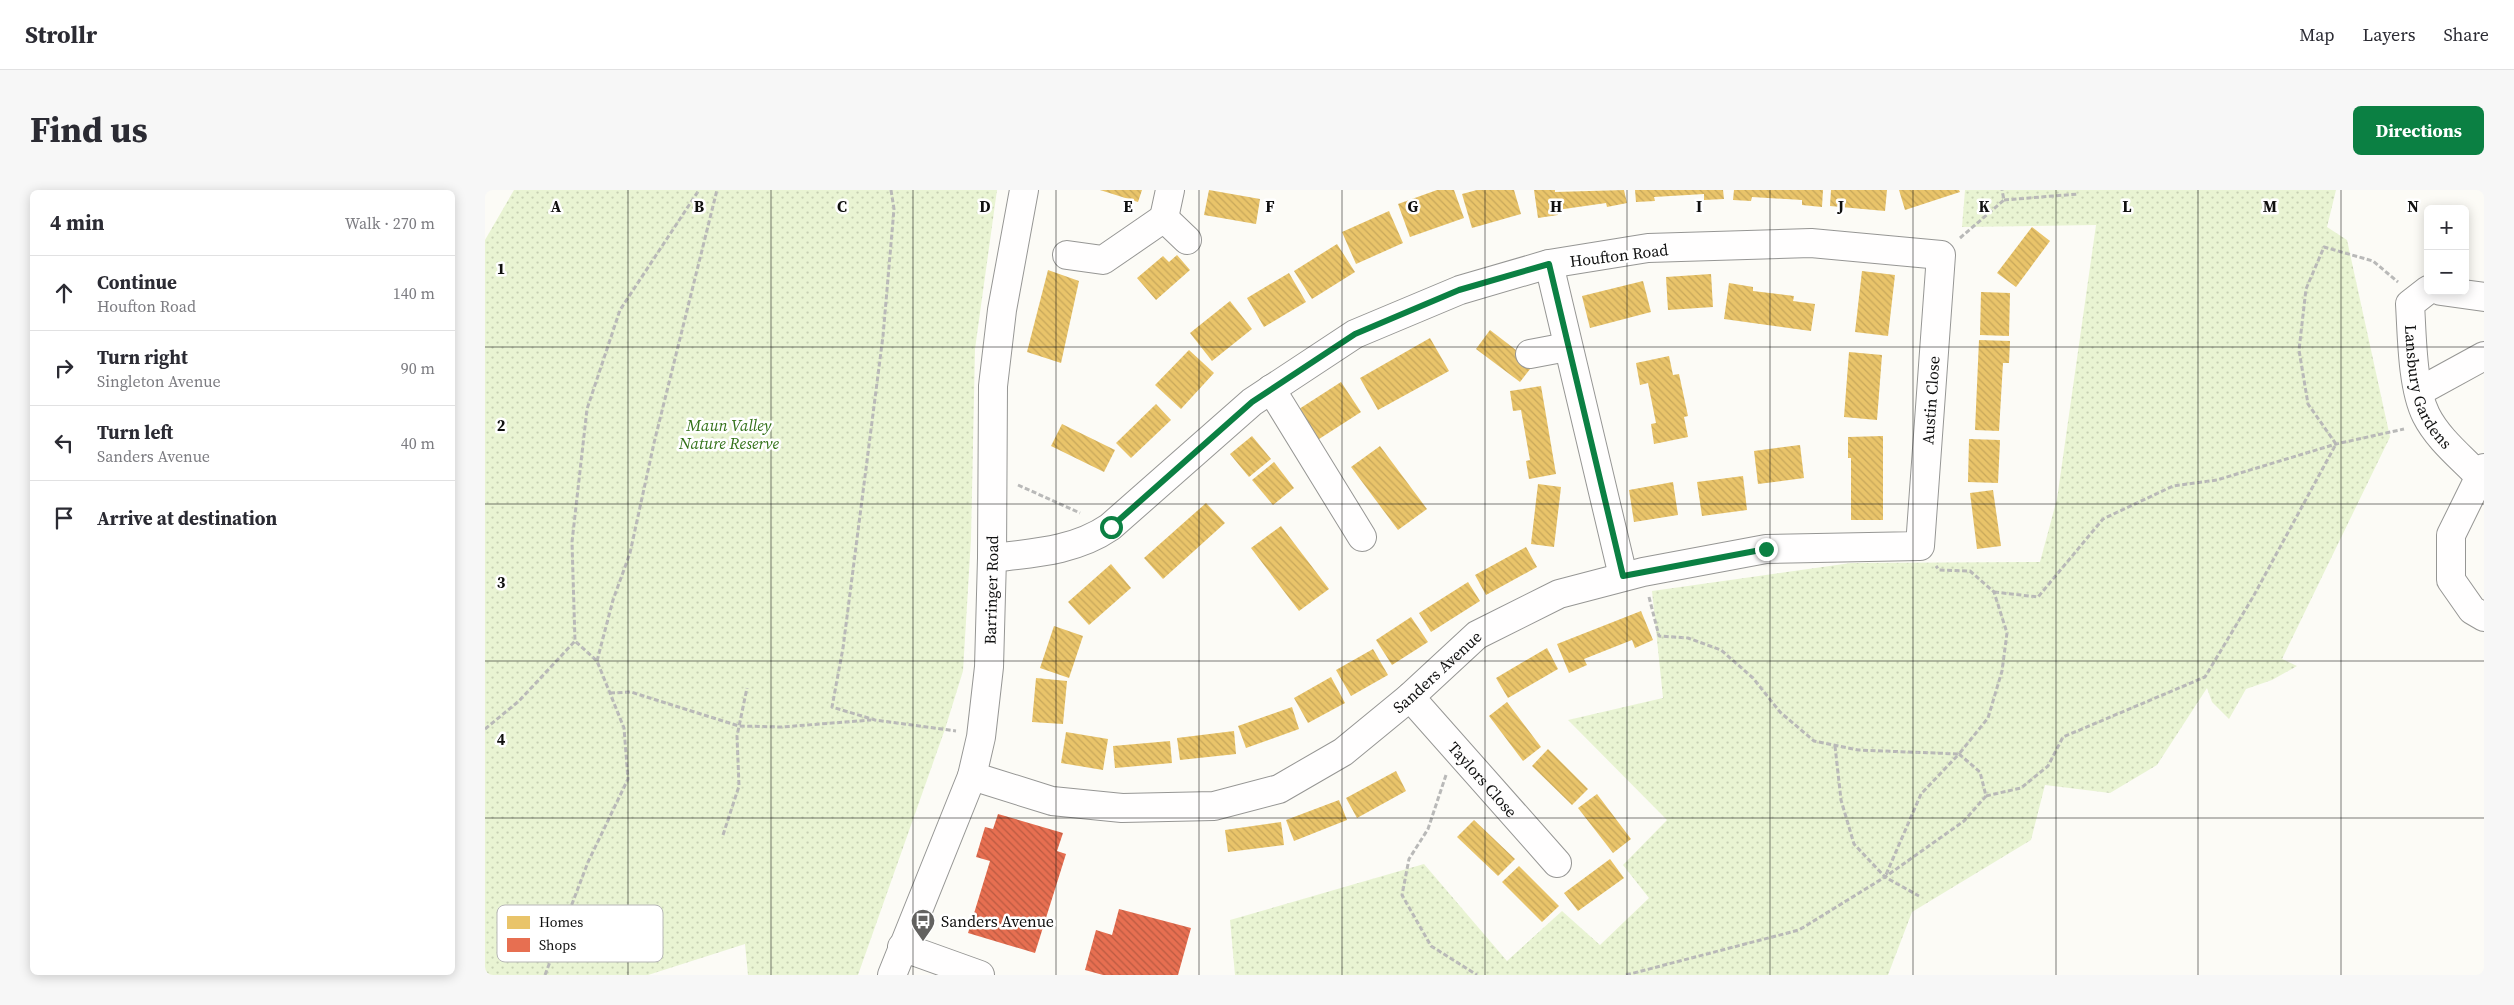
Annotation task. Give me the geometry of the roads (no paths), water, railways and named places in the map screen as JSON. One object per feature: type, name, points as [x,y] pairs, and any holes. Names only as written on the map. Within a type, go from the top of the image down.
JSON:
[{"type":"street","name":"Barringer Road","points":[[892,975],[972,776],[981,737],[989,667],[993,386],[1001,319],[1024,190]]},
{"type":"street","points":[[1067,255],[1103,260],[1164,218],[1170,190]]},
{"type":"street","points":[[1164,218],[1187,240]]},
{"type":"street","name":"Houfton Road","points":[[992,558],[1055,551],[1095,538],[1111,527],[1252,402],[1271,389],[1355,334],[1459,290],[1549,264],[1648,248],[1811,243],[1941,255]]},
{"type":"street","name":"Austin Close","points":[[1920,546],[1941,255]]},
{"type":"street","points":[[1549,264],[1567,347],[1633,574]]},
{"type":"street","name":"Lansbury Gardens","points":[[2426,295],[2410,304],[2415,370],[2426,414],[2441,438],[2481,472]]},
{"type":"street","points":[[2456,295],[2484,297]]},
{"type":"street","points":[[1530,354],[1567,347]]},
{"type":"street","points":[[2420,391],[2484,356]]},
{"type":"street","points":[[1271,389],[1362,537]]},
{"type":"street","points":[[2481,472],[2451,535],[2451,580],[2472,610],[2484,617]]},
{"type":"street","name":"Sanders Avenue","points":[[972,776],[1052,801],[1122,808],[1215,806],[1279,789],[1343,752],[1410,696],[1477,635],[1559,594],[1633,574],[1766,549],[1920,546]]},
{"type":"street","name":"Taylors Close","points":[[1410,696],[1557,863]]},
{"type":"street","points":[[903,947],[980,975]]},
{"type":"place","name":"Sanders Avenue","points":[[923,942]]},
{"type":"park label","name":"Maun Valley Nature Reserve","points":[[729,434]]}]
